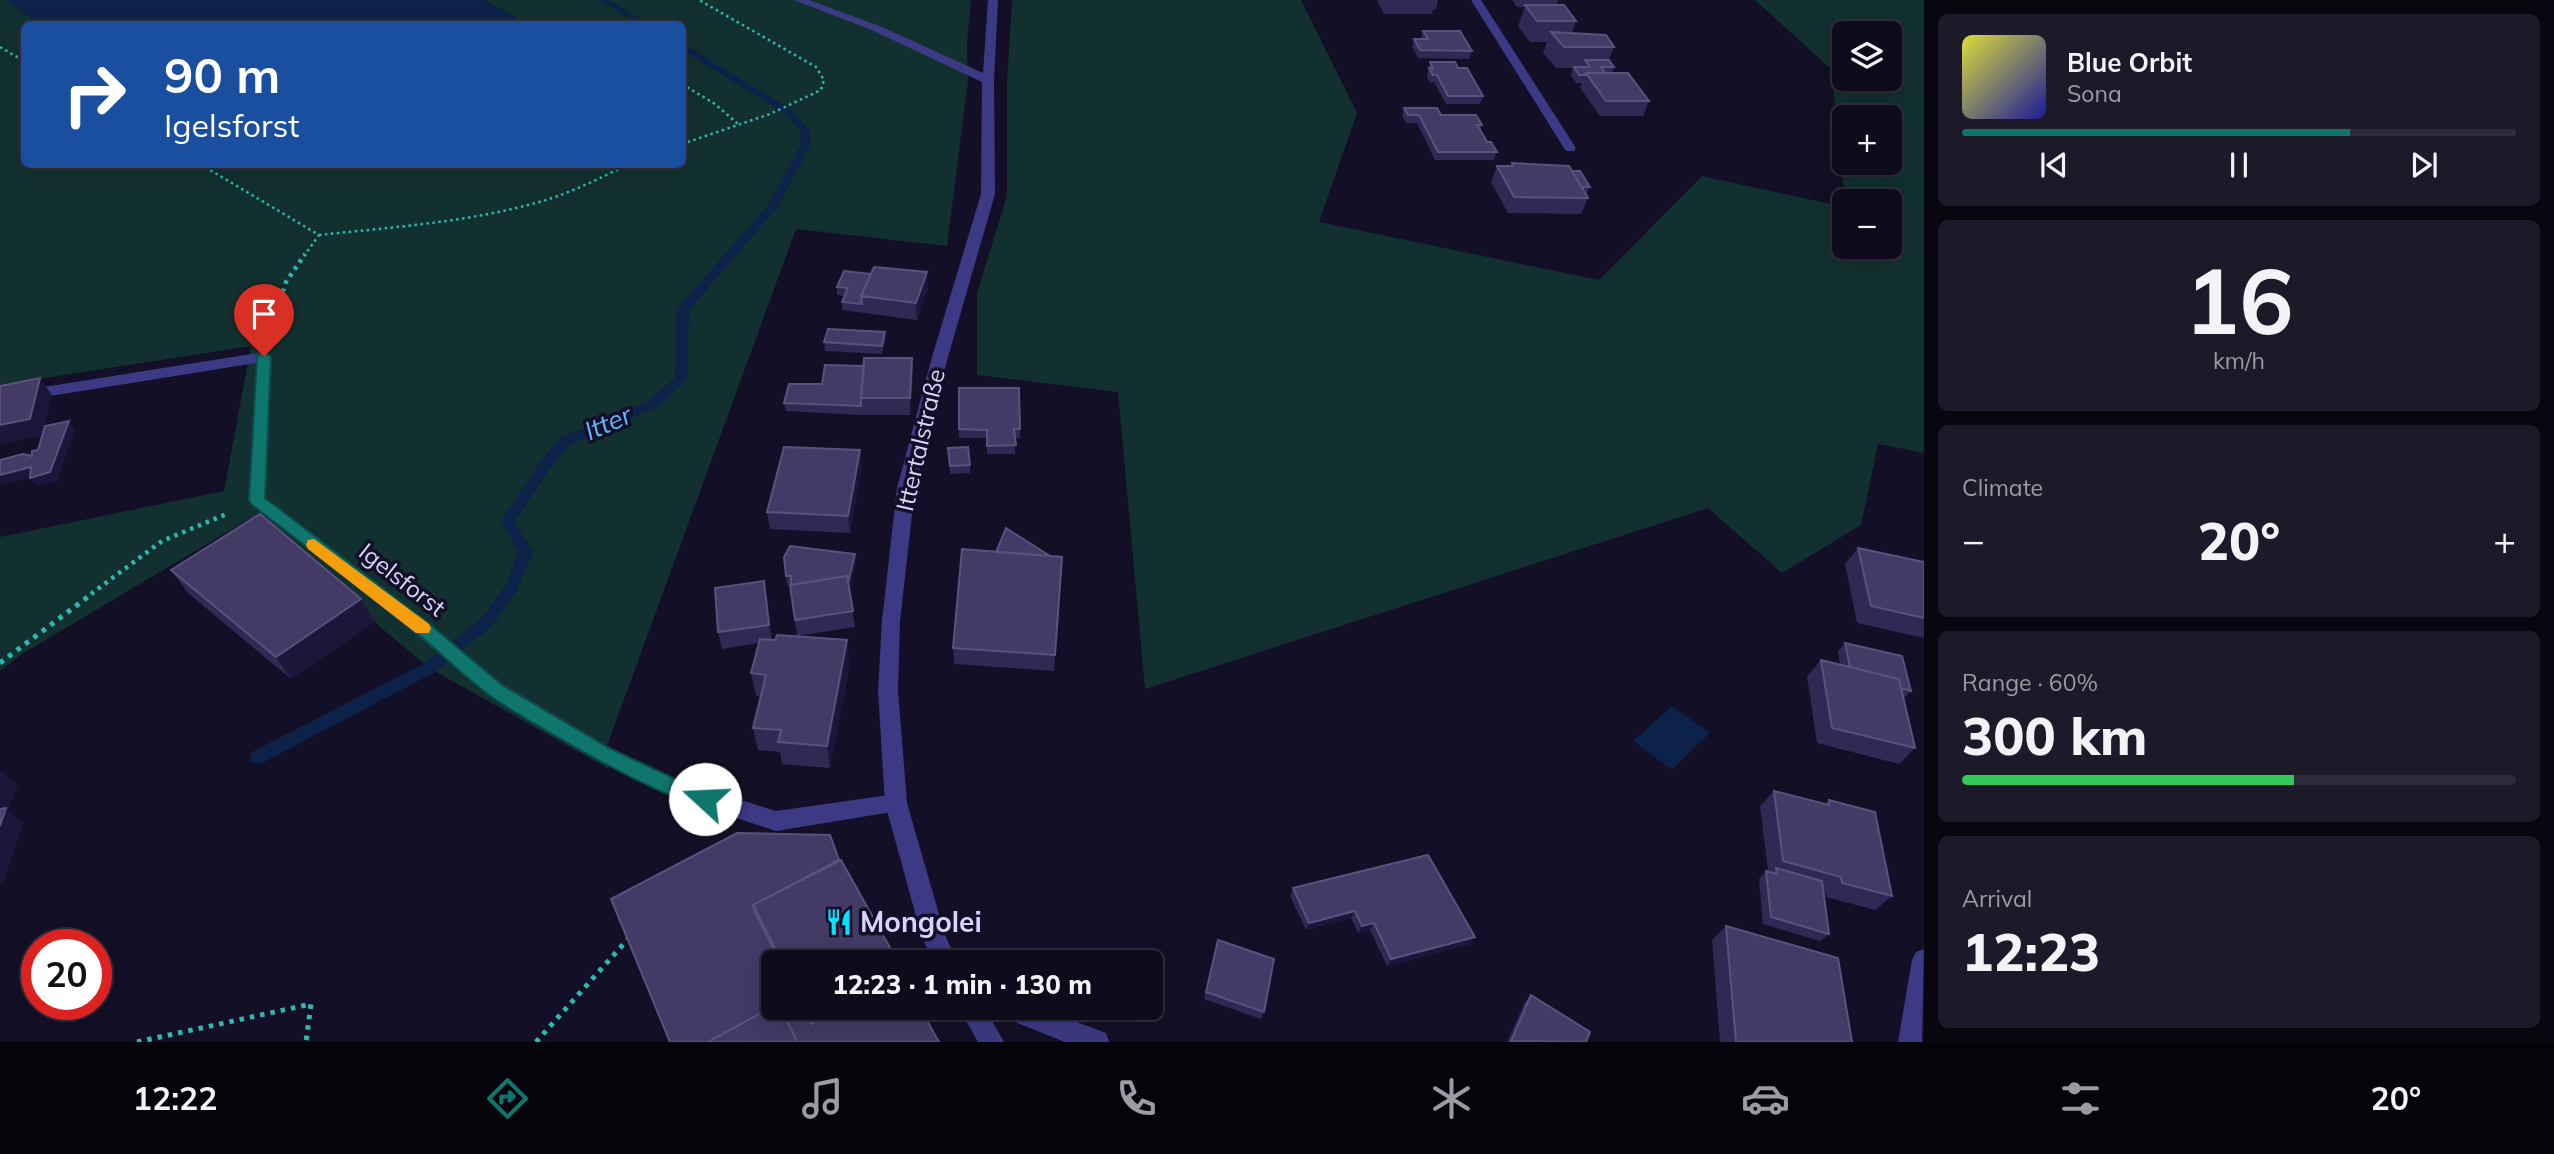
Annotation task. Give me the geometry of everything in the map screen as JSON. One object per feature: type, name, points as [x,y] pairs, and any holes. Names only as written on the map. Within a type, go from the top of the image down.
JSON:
[{"type":"street","points":[[799,0],[878,29],[988,80]]},
{"type":"street","name":"Ittertalstraße","points":[[940,950],[934,938],[896,803],[888,690],[891,621],[906,488],[940,357],[988,194],[988,80],[993,0]]},
{"type":"street","points":[[1476,0],[1570,148]]},
{"type":"street","points":[[0,399],[264,356],[257,500]]},
{"type":"street","name":"Igelsforst","points":[[257,500],[419,626],[496,690],[604,754],[681,791],[776,821],[896,803]]},
{"type":"street","points":[[1910,1042],[1924,960]]},
{"type":"street","points":[[978,1020],[992,1042]]},
{"type":"street","points":[[1039,1020],[1097,1042]]},
{"type":"path","points":[[686,143],[771,114],[821,90],[824,80],[816,67],[699,0]]},
{"type":"path","points":[[0,47],[21,59]]},
{"type":"path","points":[[686,86],[715,104],[739,124]]},
{"type":"path","points":[[207,168],[319,235],[467,216],[535,203],[582,186],[620,168]]},
{"type":"path","points":[[264,356],[264,348],[286,282],[319,235]]},
{"type":"path","points":[[0,663],[162,541],[257,500]]},
{"type":"path","points":[[536,1042],[628,939]]},
{"type":"path","points":[[137,1042],[311,1004],[306,1042]]},
{"type":"green space","points":[[0,0],[5,0],[36,21],[21,21],[21,168],[686,168],[686,21],[522,21],[483,0],[971,0],[967,44],[968,81],[947,246],[796,229],[604,754],[609,769],[429,668],[251,518],[22,654],[0,671],[0,537],[224,491],[251,346],[0,385]]},
{"type":"green space","points":[[1012,0],[1301,0],[1357,113],[1319,222],[1599,280],[1702,176],[1832,204],[1832,259],[1902,259],[1902,189],[1844,189],[1842,175],[1902,175],[1902,105],[1835,105],[1833,91],[1902,91],[1902,21],[1832,21],[1832,78],[1831,69],[1755,0],[1924,0],[1924,453],[1878,444],[1861,525],[1782,573],[1708,508],[1145,689],[1118,392],[977,375],[977,293],[1007,196],[1007,83]]},
{"type":"water","points":[[5,0],[483,0],[522,21],[36,21]]},
{"type":"water","points":[[1672,706],[1710,733],[1672,770],[1633,741]]},
{"type":"building","points":[[1525,5],[1564,5],[1576,21],[1537,21]]},
{"type":"building","points":[[1423,31],[1460,31],[1472,51],[1420,50],[1414,39],[1428,39]]},
{"type":"building","points":[[1551,32],[1606,35],[1614,47],[1564,47]]},
{"type":"building","points":[[1585,60],[1609,60],[1614,67],[1601,67],[1605,73],[1579,75],[1574,67],[1590,67]]},
{"type":"building","points":[[1430,62],[1455,62],[1458,68],[1467,68],[1483,96],[1448,96],[1437,75],[1433,75],[1429,68],[1433,68]]},
{"type":"building","points":[[1586,73],[1628,73],[1649,101],[1606,101]]},
{"type":"building","points":[[1404,108],[1437,108],[1441,115],[1476,115],[1482,125],[1477,125],[1497,152],[1438,152],[1419,115],[1408,115]]},
{"type":"building","points":[[1512,163],[1569,166],[1588,198],[1514,197],[1497,166],[1513,166]]},
{"type":"building","points":[[1572,171],[1580,171],[1590,187],[1581,187]]},
{"type":"building","points":[[874,267],[927,272],[916,303],[861,296]]},
{"type":"building","points":[[844,271],[871,274],[861,296],[862,304],[842,302],[848,288],[837,287]]},
{"type":"building","points":[[828,329],[885,332],[882,346],[824,342]]},
{"type":"building","points":[[864,358],[912,358],[910,398],[861,398]]},
{"type":"building","points":[[825,365],[864,366],[861,406],[784,403],[789,384],[822,384]]},
{"type":"building","points":[[40,378],[30,419],[0,425],[0,386]]},
{"type":"building","points":[[959,388],[1019,388],[1020,429],[1014,429],[1016,445],[987,446],[987,430],[959,429]]},
{"type":"building","points":[[69,421],[50,472],[30,478],[31,467],[0,475],[0,460],[23,454],[32,456],[32,451],[38,450],[45,426]]},
{"type":"building","points":[[784,447],[860,450],[848,516],[767,512]]},
{"type":"building","points":[[968,447],[970,465],[950,466],[948,448]]},
{"type":"building","points":[[260,514],[361,599],[276,657],[171,570]]},
{"type":"building","points":[[1006,528],[1050,556],[996,552]]},
{"type":"building","points":[[790,546],[855,554],[848,583],[847,576],[791,585],[791,576],[786,576],[784,557]]},
{"type":"building","points":[[1858,548],[1924,562],[1924,618],[1871,606]]},
{"type":"building","points":[[962,549],[1062,557],[1055,655],[953,648]]},
{"type":"building","points":[[847,576],[853,611],[795,620],[790,585]]},
{"type":"building","points":[[764,581],[769,625],[718,632],[715,588]]},
{"type":"building","points":[[777,635],[847,640],[827,746],[778,742],[781,730],[753,728],[766,675],[751,673],[760,639],[775,640]]},
{"type":"building","points":[[1845,643],[1902,656],[1911,691],[1901,688],[1899,679],[1850,667]]},
{"type":"building","points":[[1821,660],[1899,679],[1915,748],[1832,728]]},
{"type":"building","points":[[1774,791],[1829,805],[1829,800],[1875,812],[1892,896],[1842,883],[1841,877],[1783,861]]},
{"type":"building","points":[[6,808],[0,826],[0,809]]},
{"type":"building","points":[[737,833],[830,835],[839,860],[753,905],[774,950],[761,950],[761,1013],[708,1042],[670,1042],[611,899]]},
{"type":"building","points":[[1428,855],[1475,937],[1391,959],[1374,923],[1362,926],[1355,911],[1309,923],[1293,888]]},
{"type":"building","points":[[841,860],[891,950],[776,950],[753,905]]},
{"type":"building","points":[[1776,868],[1822,881],[1829,934],[1771,917],[1766,871],[1777,874]]},
{"type":"building","points":[[1726,926],[1838,958],[1852,1042],[1736,1042]]},
{"type":"building","points":[[1218,940],[1274,959],[1264,1012],[1206,992]]},
{"type":"building","points":[[1531,995],[1590,1032],[1586,1042],[1511,1041]]},
{"type":"building","points":[[761,1013],[761,1020],[787,1020],[797,1042],[708,1042]]},
{"type":"building","points":[[787,1020],[809,1020],[811,1024],[818,1020],[927,1020],[939,1042],[797,1042]]},
{"type":"waterway","name":"Itter","points":[[602,0],[640,21]]},
{"type":"waterway","name":"Itter","points":[[258,757],[429,668],[487,622],[512,586],[526,552],[508,521],[546,464],[565,441],[653,404],[681,379],[683,309],[773,206],[806,144],[805,131],[789,112],[686,48]]},
{"type":"slow traffic","points":[[314,545],[422,628]]},
{"type":"place","name":"Mongolei","points":[[839,922]]},
{"type":"route","points":[[264,356],[257,500],[419,626],[496,690],[604,754],[681,791],[705,799]]}]
